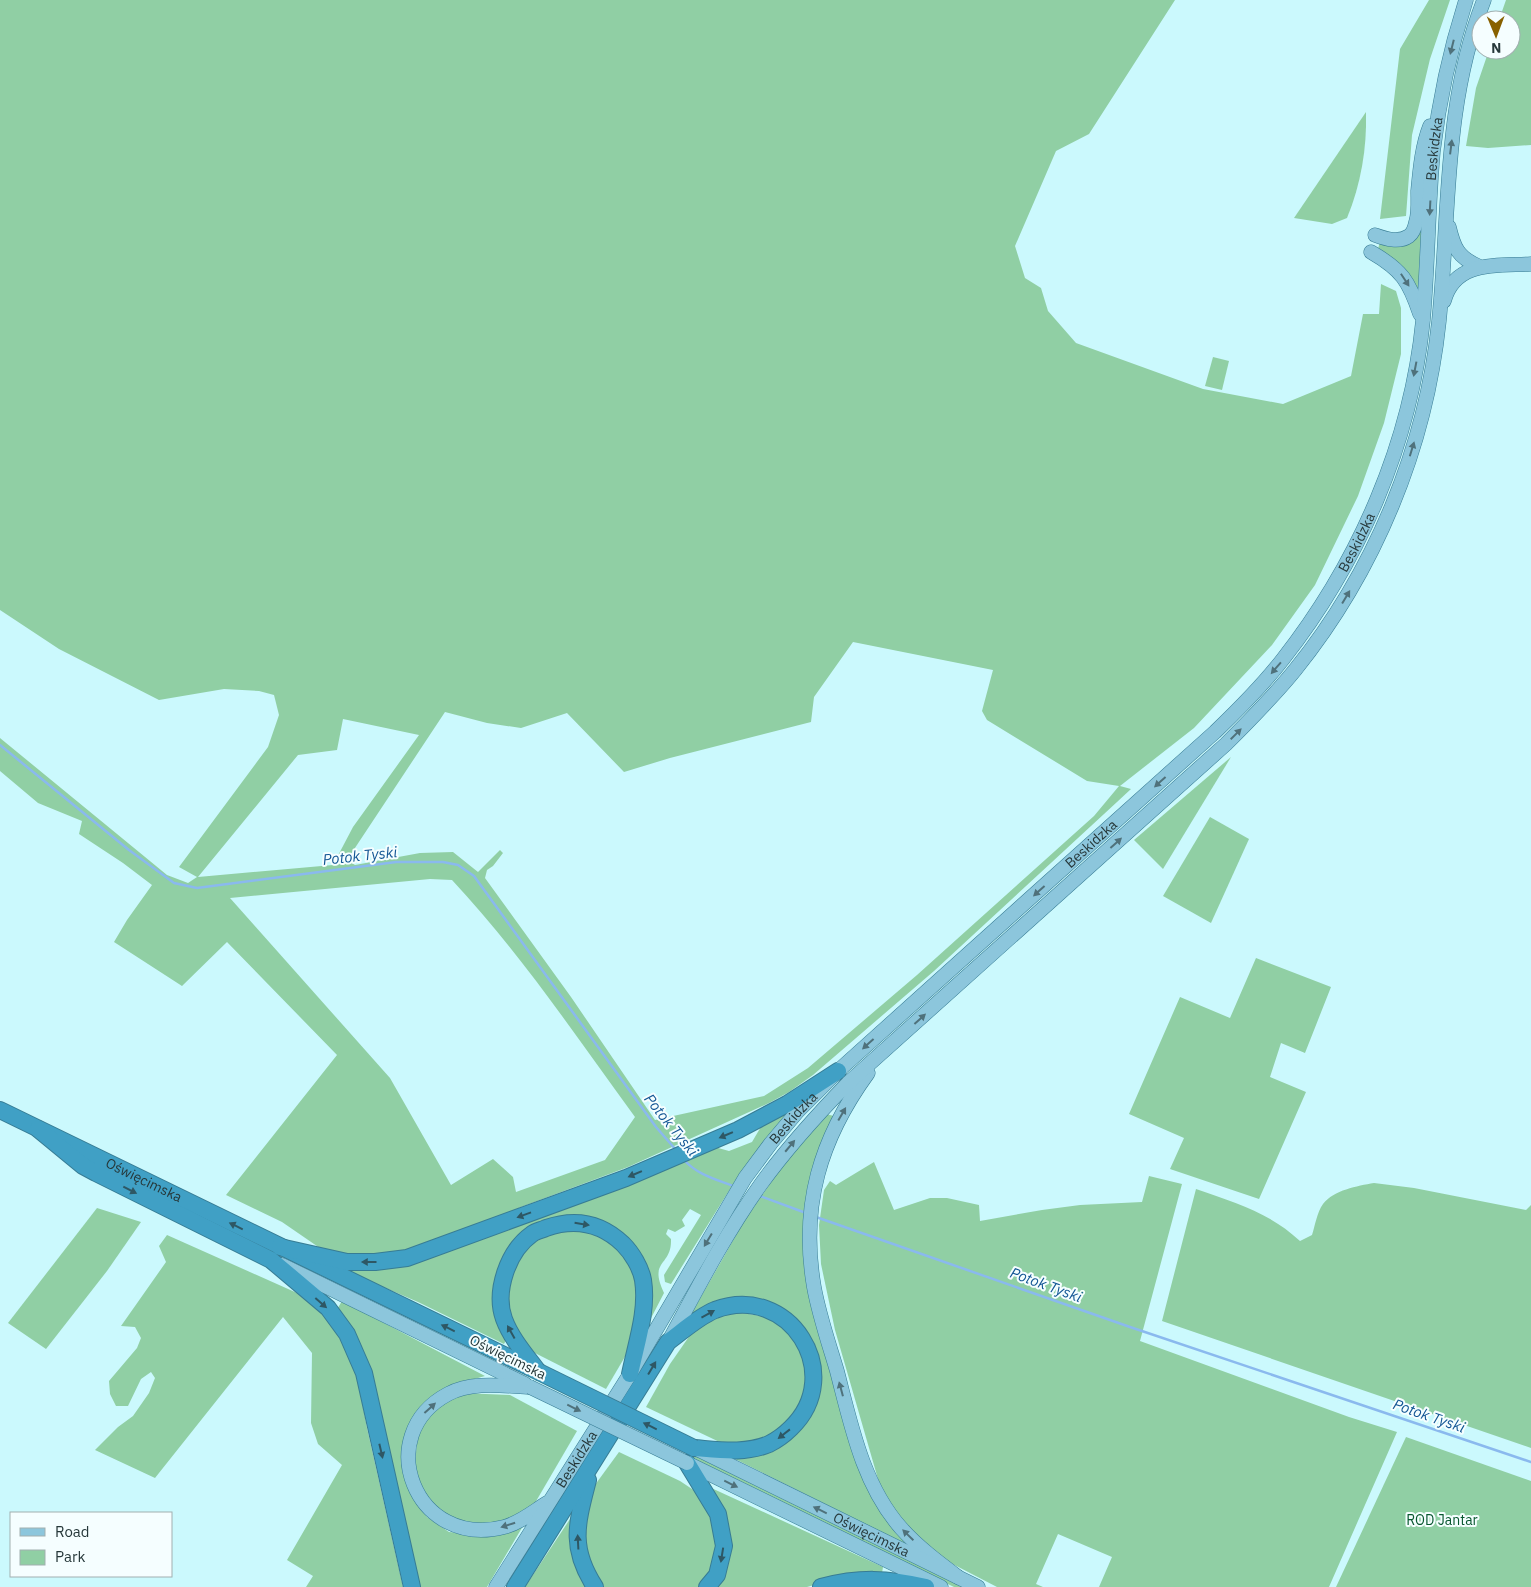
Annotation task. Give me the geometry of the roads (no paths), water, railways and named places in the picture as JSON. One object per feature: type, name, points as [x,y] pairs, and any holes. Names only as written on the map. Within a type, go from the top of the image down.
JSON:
[{"type":"highway","points":[[276,1253],[348,1262],[376,1262],[407,1258],[626,1178],[693,1150],[759,1120],[838,1071]]},
{"type":"highway","name":"Oświęcimska","points":[[0,1110],[38,1129],[90,1170],[539,1372],[694,1448]]},
{"type":"highway","points":[[539,1372],[510,1334],[503,1317],[501,1299],[502,1280],[514,1252],[532,1233],[570,1222],[595,1226],[612,1234],[631,1252],[643,1278],[645,1302],[630,1374]]},
{"type":"highway","points":[[276,1253],[328,1308],[347,1334],[358,1358],[364,1374],[412,1587]]},
{"type":"highway","points":[[668,1342],[715,1310],[729,1306],[751,1305],[770,1310],[787,1320],[796,1330],[811,1359],[812,1391],[806,1408],[797,1422],[785,1434],[770,1444],[748,1450],[732,1451],[694,1448]]},
{"type":"highway","name":"Beskidzka","points":[[516,1587],[668,1342]]},
{"type":"highway","points":[[687,1463],[718,1514],[724,1546],[717,1575],[707,1587]]},
{"type":"highway","points":[[591,1466],[578,1518],[578,1540],[580,1558],[585,1572],[595,1587]]},
{"type":"highway","points":[[821,1587],[863,1579],[881,1579],[926,1587]]},
{"type":"main road","name":"Beskidzka","points":[[496,1587],[630,1374],[745,1178],[771,1143],[838,1071],[1215,732],[1256,691],[1283,660],[1322,605],[1357,543],[1376,502],[1403,424],[1419,353],[1423,320],[1434,152],[1439,107],[1446,71],[1466,0]]},
{"type":"main road","name":"Beskidzka","points":[[668,1342],[746,1206],[810,1122],[883,1051],[1226,744],[1268,702],[1296,668],[1352,587],[1372,550],[1391,508],[1419,428],[1428,390],[1439,321],[1450,154],[1456,109],[1468,49],[1484,0]]},
{"type":"main road","points":[[1375,235],[1392,240],[1408,236],[1413,231],[1417,221],[1419,179],[1423,150],[1429,128],[1439,107]]},
{"type":"main road","points":[[1446,213],[1453,244],[1456,249],[1460,255],[1478,266]]},
{"type":"main road","points":[[1371,252],[1398,270],[1406,279],[1423,320]]},
{"type":"main road","points":[[1439,321],[1446,296],[1453,282],[1478,266],[1531,264]]},
{"type":"main road","points":[[883,1051],[854,1092],[838,1119],[827,1143],[818,1170],[814,1192],[810,1220],[809,1256],[814,1289],[866,1471],[883,1503],[901,1527],[929,1555],[958,1578]]},
{"type":"main road","name":"Oświęcimska","points":[[276,1253],[530,1387],[941,1587]]},
{"type":"main road","points":[[530,1387],[492,1386],[463,1388],[448,1394],[431,1406],[417,1423],[408,1460],[410,1473],[421,1498],[428,1508],[441,1518],[461,1528],[480,1530],[505,1527],[550,1501]]},
{"type":"main road","name":"Oświęcimska","points":[[694,1448],[978,1587]]},
{"type":"waterway","name":"Potok Tyski","points":[[0,745],[129,850],[174,883],[197,888],[396,862],[443,862],[458,865],[474,876],[656,1127],[676,1150]]},
{"type":"waterway","name":"Potok Tyski","points":[[684,1160],[701,1173],[733,1186]]},
{"type":"waterway","name":"Potok Tyski","points":[[760,1196],[806,1213]]},
{"type":"waterway","name":"Potok Tyski","points":[[816,1217],[1130,1327],[1531,1462]]},
{"type":"park label","name":"ROD Jantar","points":[[1442,1520]]}]
